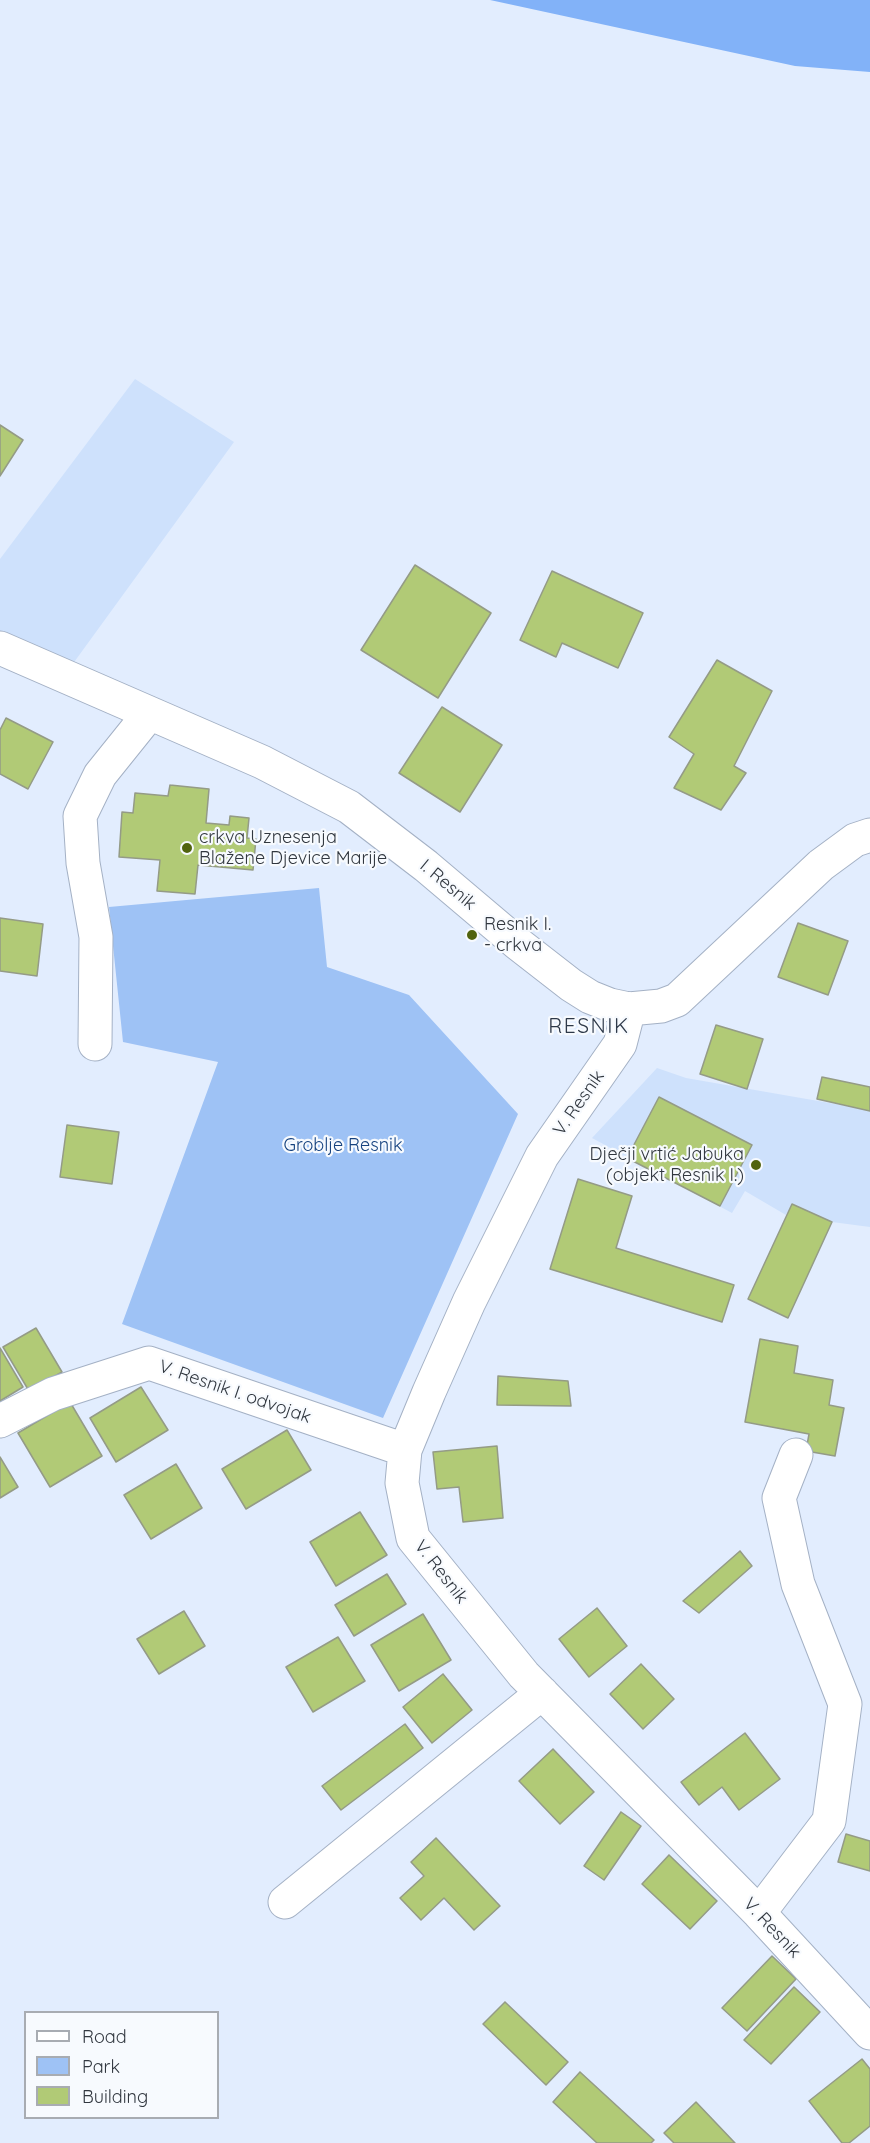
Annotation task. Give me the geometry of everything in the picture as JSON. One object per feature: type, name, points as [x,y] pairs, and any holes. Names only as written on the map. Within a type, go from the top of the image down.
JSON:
[{"type":"street","name":"I. Resnik","points":[[0,648],[262,762],[349,807],[426,866],[571,985],[590,997],[610,1005],[629,1009],[662,1006],[677,1000],[821,865],[855,840],[870,835]]},
{"type":"street","points":[[95,1044],[96,937],[83,863],[80,816],[100,775],[149,714]]},
{"type":"street","name":"V. Resnik","points":[[629,1009],[620,1044],[542,1156],[468,1302],[405,1450],[402,1483],[413,1538],[524,1675],[759,1913],[870,2033]]},
{"type":"street","name":"V. Resnik I. odvojak","points":[[0,1421],[53,1394],[149,1363],[405,1450]]},
{"type":"street","points":[[759,1913],[829,1821],[845,1704],[798,1584],[779,1498],[796,1455]]},
{"type":"street","points":[[285,1902],[542,1693]]},
{"type":"shaded area","points":[[490,0],[870,0],[870,72],[795,66]]},
{"type":"shaded area","points":[[135,379],[234,442],[72,665],[0,631],[0,559]]},
{"type":"shaded area","name":"Dječji vrtić Jabuka (objekt Resnik I.)","points":[[657,1068],[686,1078],[870,1110],[870,1227],[832,1222],[792,1204],[786,1215],[745,1191],[732,1213],[592,1138]]},
{"type":"green space","name":"Groblje Resnik","points":[[319,888],[327,967],[409,995],[518,1114],[383,1418],[122,1324],[218,1062],[123,1042],[109,907]]},
{"type":"building","points":[[0,425],[23,440],[0,476]]},
{"type":"building","points":[[415,565],[491,613],[438,698],[361,650]]},
{"type":"building","points":[[552,571],[643,613],[618,668],[562,643],[556,657],[520,640]]},
{"type":"building","points":[[717,660],[772,691],[734,766],[746,773],[721,810],[674,788],[694,754],[669,737]]},
{"type":"building","points":[[442,707],[502,745],[460,812],[399,773]]},
{"type":"building","points":[[6,718],[53,742],[28,789],[0,774],[0,730]]},
{"type":"building","name":"crkva Uznesenja Blažene Djevice Marije","points":[[170,785],[209,789],[206,823],[229,825],[230,816],[249,818],[247,838],[256,839],[253,870],[198,865],[195,894],[157,891],[160,860],[119,857],[122,812],[133,813],[135,793],[168,796]]},
{"type":"building","points":[[0,918],[43,924],[37,976],[0,971]]},
{"type":"building","points":[[798,923],[848,941],[828,995],[778,977]]},
{"type":"building","points":[[716,1025],[763,1039],[747,1089],[700,1074]]},
{"type":"building","points":[[822,1077],[870,1087],[870,1111],[817,1099]]},
{"type":"building","points":[[659,1097],[752,1145],[720,1206],[627,1158]]},
{"type":"building","points":[[67,1125],[119,1132],[112,1184],[60,1177]]},
{"type":"building","points":[[578,1179],[632,1196],[616,1248],[734,1285],[722,1322],[550,1269]]},
{"type":"building","points":[[792,1204],[832,1222],[788,1318],[748,1299]]},
{"type":"building","points":[[36,1328],[62,1372],[29,1391],[3,1347]]},
{"type":"building","points":[[760,1339],[798,1346],[794,1373],[833,1380],[829,1405],[844,1408],[835,1456],[806,1451],[809,1434],[745,1422]]},
{"type":"building","points":[[0,1348],[23,1387],[0,1401]]},
{"type":"building","points":[[498,1376],[568,1381],[571,1406],[497,1405]]},
{"type":"building","points":[[141,1387],[168,1430],[116,1462],[90,1418]]},
{"type":"building","points":[[70,1402],[102,1456],[50,1487],[18,1433]]},
{"type":"building","points":[[287,1430],[311,1470],[246,1509],[222,1469]]},
{"type":"building","points":[[497,1446],[503,1518],[463,1522],[459,1487],[437,1489],[433,1452]]},
{"type":"building","points":[[0,1457],[18,1487],[0,1498]]},
{"type":"building","points":[[176,1464],[202,1508],[151,1539],[124,1495]]},
{"type":"building","points":[[360,1512],[387,1555],[336,1586],[310,1542]]},
{"type":"building","points":[[740,1551],[752,1566],[699,1613],[683,1601]]},
{"type":"building","points":[[387,1574],[406,1604],[354,1636],[335,1605]]},
{"type":"building","points":[[597,1608],[627,1646],[589,1677],[559,1639]]},
{"type":"building","points":[[184,1611],[205,1646],[159,1674],[137,1639]]},
{"type":"building","points":[[423,1614],[451,1660],[399,1691],[371,1645]]},
{"type":"building","points":[[338,1637],[365,1681],[313,1712],[286,1667]]},
{"type":"building","points":[[641,1664],[674,1699],[643,1729],[610,1694]]},
{"type":"building","points":[[443,1674],[472,1710],[432,1743],[403,1707]]},
{"type":"building","points":[[405,1724],[423,1748],[341,1810],[322,1786]]},
{"type":"building","points":[[745,1733],[780,1779],[739,1810],[722,1787],[699,1805],[681,1782]]},
{"type":"building","points":[[553,1749],[594,1792],[560,1824],[519,1781]]},
{"type":"building","points":[[621,1812],[641,1826],[604,1880],[584,1866]]},
{"type":"building","points":[[846,1834],[870,1841],[870,1871],[838,1862]]},
{"type":"building","points":[[436,1838],[500,1906],[474,1930],[444,1898],[421,1920],[400,1898],[424,1876],[411,1862]]},
{"type":"building","points":[[669,1855],[717,1901],[690,1929],[642,1884]]},
{"type":"building","points":[[772,1956],[796,1979],[747,2031],[722,2008]]},
{"type":"building","points":[[794,1987],[820,2012],[771,2064],[744,2040]]},
{"type":"building","points":[[505,2002],[568,2062],[546,2085],[483,2024]]},
{"type":"building","points":[[862,2059],[870,2069],[870,2126],[849,2143],[842,2143],[809,2101]]},
{"type":"building","points":[[580,2072],[654,2140],[651,2143],[597,2143],[553,2102]]},
{"type":"building","points":[[696,2102],[735,2143],[674,2143],[664,2133]]},
{"type":"place","name":"crkva Uznesenja Blažene Djevice Marije","points":[[187,848]]},
{"type":"place","name":"Resnik I. - crkva","points":[[472,935]]},
{"type":"place","name":"Dječji vrtić Jabuka (objekt Resnik I.)","points":[[756,1165]]},
{"type":"district","name":"RESNIK","points":[[589,1027]]}]
